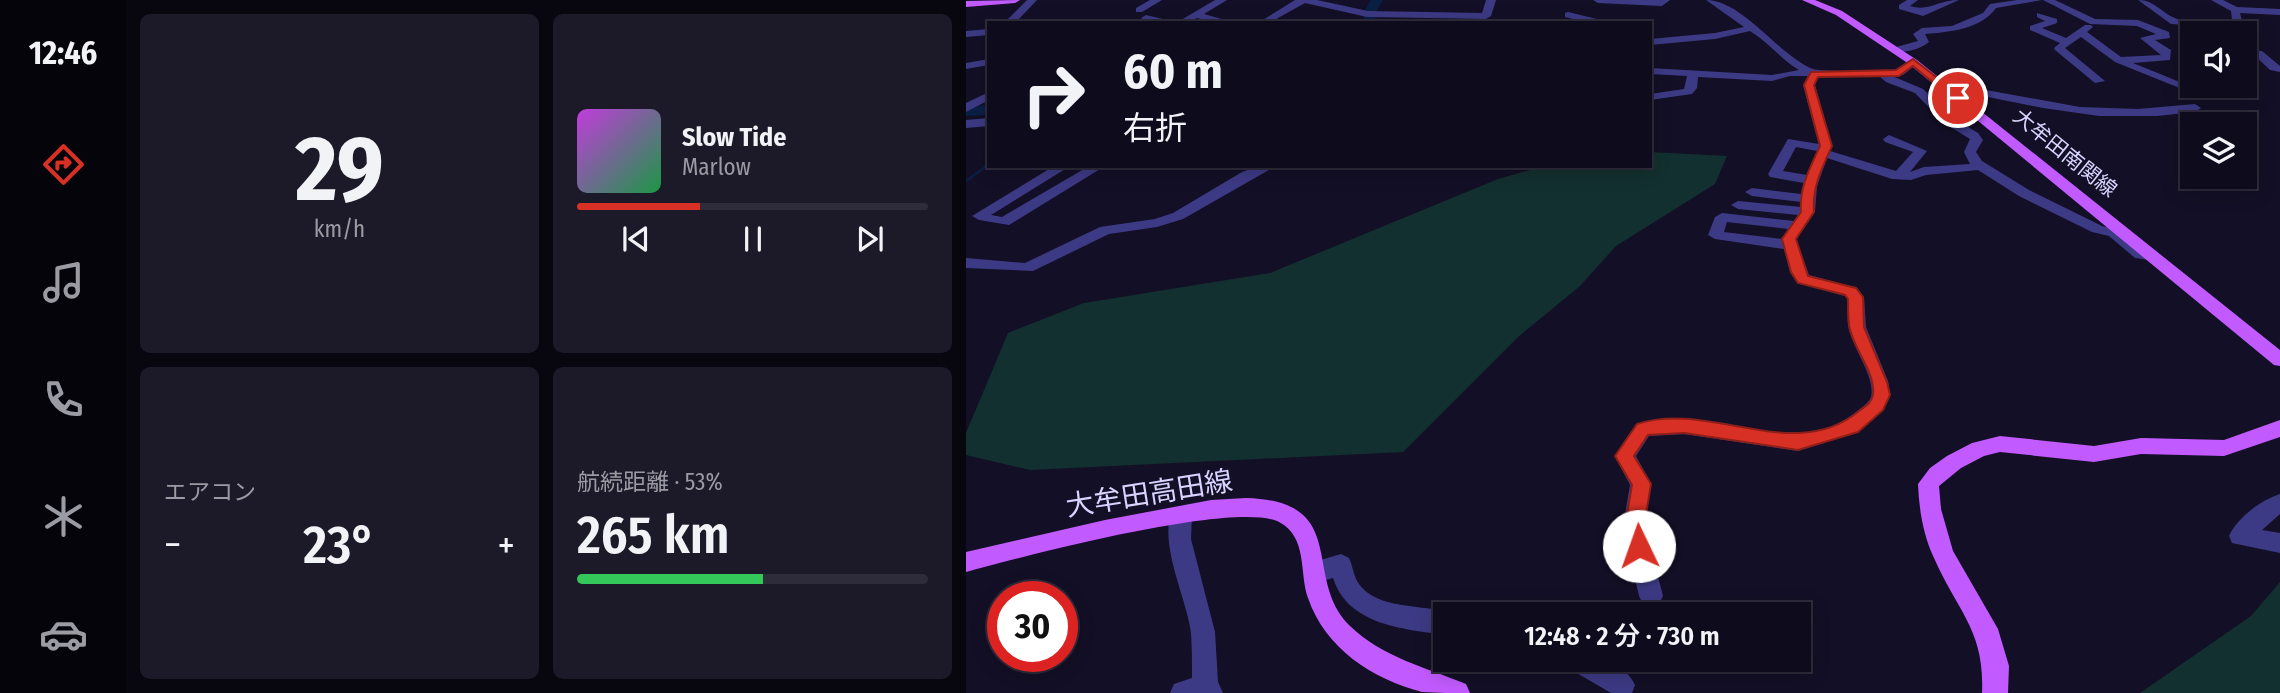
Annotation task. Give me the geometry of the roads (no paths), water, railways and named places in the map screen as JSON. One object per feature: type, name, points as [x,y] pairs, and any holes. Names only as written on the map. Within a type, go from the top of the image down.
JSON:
[{"type":"main road","points":[[966,4],[1015,0]]},
{"type":"main road","name":"大牟田南関線","points":[[1807,0],[1839,13],[1913,62],[2280,360]]},
{"type":"main road","points":[[1995,693],[1996,666],[1986,629],[1943,554],[1930,509],[1928,484],[1937,474],[1979,449],[2000,444],[2015,443],[2094,454],[2141,446],[2224,448],[2256,439],[2280,428]]},
{"type":"main road","name":"大牟田高田線","points":[[966,562],[1045,541],[1181,515],[1247,507],[1270,509],[1294,521],[1307,537],[1320,598],[1330,620],[1350,643],[1373,658],[1457,693]]},
{"type":"street","points":[[1012,21],[1032,0]]},
{"type":"street","points":[[1157,0],[1142,14],[1162,21]]},
{"type":"street","points":[[1185,21],[1222,0]]},
{"type":"street","points":[[1397,15],[1408,0]]},
{"type":"street","points":[[1265,21],[1275,12],[1290,9],[1301,1],[1371,14],[1486,16],[1491,0]]},
{"type":"street","points":[[1598,0],[1662,3],[1665,0]]},
{"type":"street","points":[[1711,0],[1765,36],[1785,57],[1814,74]]},
{"type":"street","points":[[1913,0],[1902,7],[1923,13],[1954,0]]},
{"type":"street","points":[[1894,49],[1917,46],[1924,42],[1918,34],[1954,29],[1988,14],[1988,10],[1993,6],[2037,0]]},
{"type":"street","points":[[2048,0],[2093,22],[2145,24],[2166,36]]},
{"type":"street","points":[[2143,0],[2174,22],[2180,22]]},
{"type":"street","points":[[2216,0],[2235,10],[2276,13]]},
{"type":"street","points":[[2264,0],[2276,13]]},
{"type":"street","points":[[2235,10],[2237,21]]},
{"type":"street","points":[[1198,15],[1223,21]]},
{"type":"street","points":[[1568,15],[1594,21]]},
{"type":"street","points":[[2042,20],[2119,60],[2180,85]]},
{"type":"street","points":[[2093,22],[2059,48],[2099,81]]},
{"type":"street","points":[[1652,42],[1715,36],[1752,28]]},
{"type":"street","points":[[966,33],[987,32]]},
{"type":"street","points":[[2119,60],[2166,58],[2167,52],[2145,38],[2180,35]]},
{"type":"street","points":[[2258,53],[2277,69],[2280,83]]},
{"type":"street","points":[[966,66],[987,62]]},
{"type":"street","points":[[1652,71],[1772,78],[1789,74],[1899,73],[1913,62]]},
{"type":"street","points":[[1880,72],[1890,80],[1919,92],[1948,120],[1975,136],[1977,140],[1970,152],[1980,166],[2024,193],[2114,233],[2140,255],[2149,255]]},
{"type":"street","points":[[1652,97],[1688,92],[1693,73]]},
{"type":"street","points":[[1651,596],[1634,526],[1641,484],[1625,456],[1643,429],[1684,426],[1798,443],[1851,428],[1877,405],[1881,395],[1879,382],[1857,327],[1856,297],[1850,292],[1803,279],[1798,272],[1789,239],[1807,205],[1810,180],[1826,146],[1809,85],[1814,74]]},
{"type":"street","points":[[1942,85],[1968,87],[2080,111],[2134,113],[2195,108]]},
{"type":"street","points":[[966,108],[987,96]]},
{"type":"street","points":[[966,124],[987,122]]},
{"type":"street","points":[[1889,139],[1921,151],[1900,176]]},
{"type":"street","points":[[1810,180],[1775,174],[1792,142],[1824,151],[1865,168],[1900,176],[1980,166]]},
{"type":"street","points":[[1061,168],[979,216],[1004,222],[1096,168]]},
{"type":"street","points":[[966,263],[1027,268],[1105,230],[1157,223],[1178,216],[1247,175],[1265,168]]},
{"type":"street","points":[[1752,192],[1807,205]]},
{"type":"street","points":[[1738,205],[1807,205]]},
{"type":"street","points":[[1791,245],[1715,235],[1722,216],[1797,226]]},
{"type":"street","points":[[2280,503],[2269,509],[2241,536],[2280,543]]},
{"type":"street","points":[[1181,515],[1180,540],[1203,632],[1199,691]]},
{"type":"street","points":[[1315,572],[1341,565],[1348,586],[1362,601],[1387,612],[1433,621]]},
{"type":"street","points":[[1600,672],[1622,685]]},
{"type":"waterway","points":[[1370,21],[1369,13],[1377,0]]},
{"type":"waterway","points":[[966,111],[987,110]]},
{"type":"waterway","points":[[966,181],[987,165]]}]
